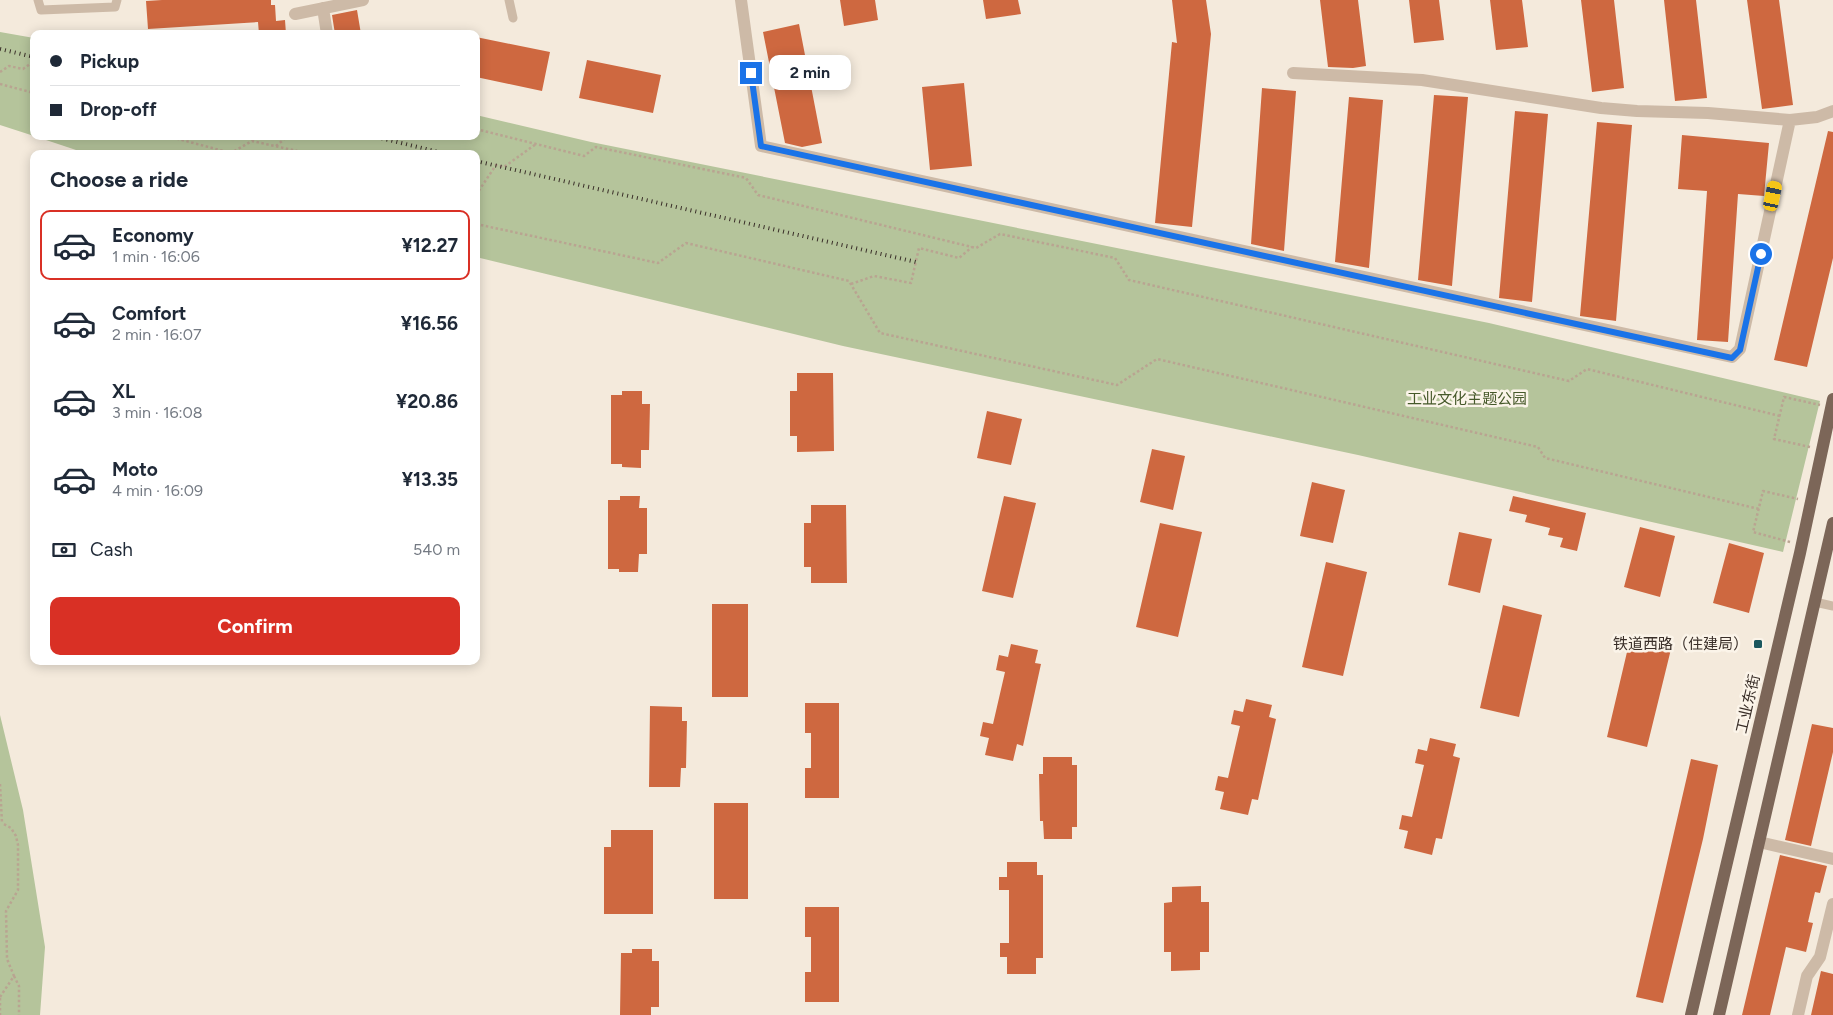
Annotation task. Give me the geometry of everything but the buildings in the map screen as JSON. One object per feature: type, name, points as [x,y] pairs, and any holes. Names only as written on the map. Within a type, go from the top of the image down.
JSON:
[{"type":"main road","name":"工业东街","points":[[1692,1015],[1802,545],[1832,404]]},
{"type":"main road","points":[[1719,1015],[1815,602],[1828,567],[1833,523]]},
{"type":"street","points":[[295,14],[363,0]]},
{"type":"street","points":[[741,0],[761,146],[1732,358],[1740,350],[1790,120]]},
{"type":"street","points":[[323,8],[327,30]]},
{"type":"street","points":[[1292,73],[1422,80],[1601,108],[1637,111],[1708,113],[1790,120],[1817,117],[1833,111]]},
{"type":"street","points":[[1759,842],[1833,859]]},
{"type":"street","points":[[1798,1015],[1807,976],[1820,957],[1833,904]]},
{"type":"lane","points":[[38,0],[42,10],[114,7],[117,0]]},
{"type":"lane","points":[[509,0],[513,18]]},
{"type":"lane","points":[[1815,602],[1833,606]]},
{"type":"path","points":[[0,72],[9,66],[23,69],[30,64]]},
{"type":"path","points":[[0,84],[30,92]]},
{"type":"path","points":[[480,131],[584,156],[596,147],[746,178],[758,195],[976,248],[1000,234],[1115,258],[1129,280],[1569,381],[1586,369],[1780,416]]},
{"type":"path","points":[[182,140],[220,150]]},
{"type":"path","points":[[276,146],[283,140]]},
{"type":"path","points":[[236,150],[252,141],[294,150]]},
{"type":"path","points":[[480,189],[496,165],[504,167],[537,144]]},
{"type":"path","points":[[480,225],[658,263],[686,243],[849,281],[880,333],[1116,385],[1157,360],[1538,447],[1545,458],[1759,509]]},
{"type":"path","points":[[851,284],[874,276],[911,283],[920,248],[958,258],[972,247]]},
{"type":"path","points":[[1822,450],[1774,439],[1784,397],[1832,404]]},
{"type":"path","points":[[1802,545],[1753,532],[1762,491],[1811,502]]},
{"type":"path","points":[[0,784],[1,824],[11,828],[16,836],[18,845],[18,890],[6,911],[6,959],[19,986],[19,1015]]},
{"type":"path","points":[[0,1015],[0,998],[14,976]]},
{"type":"green space","points":[[0,32],[30,37],[30,135],[0,125]]},
{"type":"green space","name":"工业文化主题公园","points":[[480,116],[591,142],[1489,323],[1820,401],[1783,552],[1358,455],[843,346],[480,258],[480,150],[76,150],[46,140],[480,140]]},
{"type":"green space","points":[[0,715],[23,810],[45,947],[40,1015],[0,1015]]},
{"type":"railway","points":[[0,49],[30,56]]},
{"type":"railway","points":[[389,140],[430,150]]},
{"type":"railway","points":[[480,162],[916,262]]},
{"type":"place","name":"铁道西路（住建局）","points":[[1758,644]]},
{"type":"route","points":[[751,73],[761,146],[1732,358],[1740,350],[1761,254]]}]
